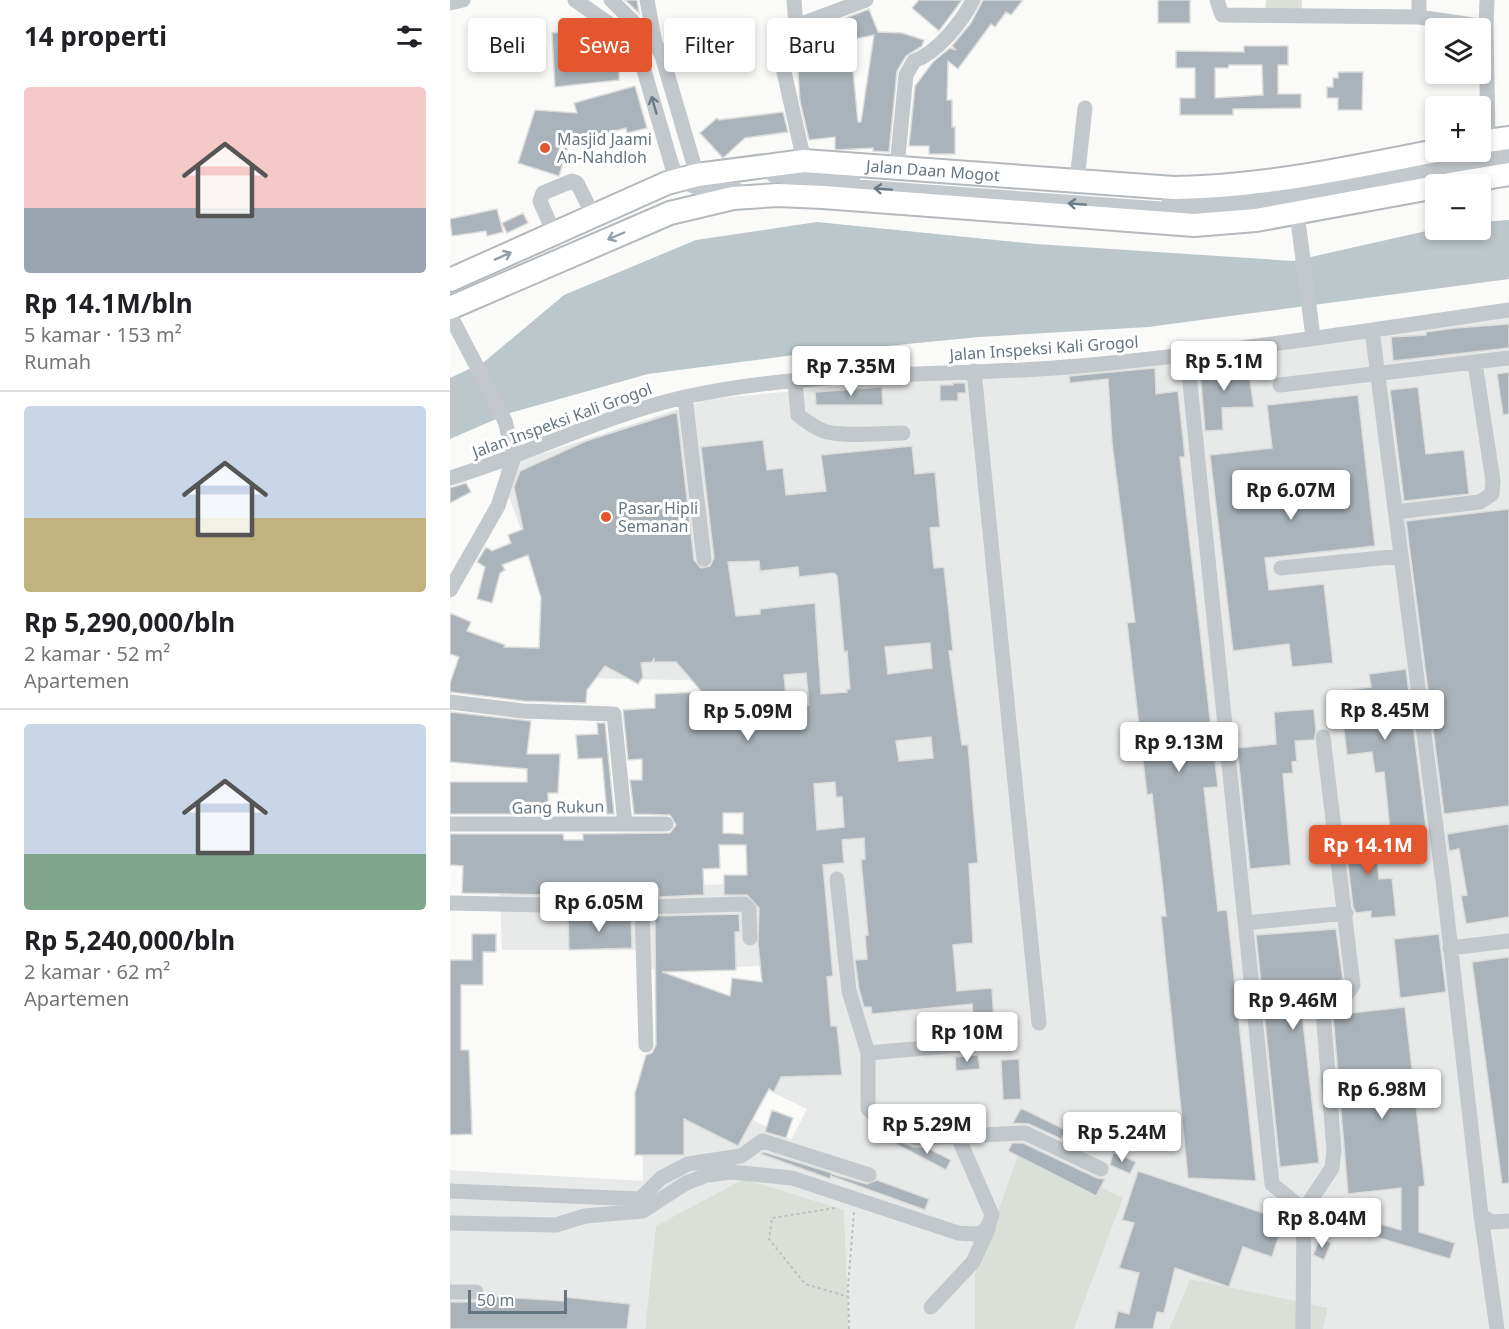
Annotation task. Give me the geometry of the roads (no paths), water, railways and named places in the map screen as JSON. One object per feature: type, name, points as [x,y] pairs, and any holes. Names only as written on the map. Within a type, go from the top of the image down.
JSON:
[{"type":"highway","name":"Jalan Daan Mogot","points":[[450,280],[667,183],[804,161],[1174,188],[1225,187],[1322,173],[1425,153]]},
{"type":"highway","points":[[1491,177],[1509,174]]},
{"type":"highway","points":[[670,213],[676,199],[689,181],[703,192],[733,189],[778,195],[1194,225],[1297,218],[1425,189]]},
{"type":"highway","points":[[450,308],[670,213],[733,189]]},
{"type":"street","points":[[450,3],[463,0]]},
{"type":"street","points":[[576,0],[625,35],[639,53],[672,166],[689,181],[718,190],[831,185],[1175,210],[1236,210],[1509,162]]},
{"type":"street","points":[[611,0],[655,43],[662,56],[689,181]]},
{"type":"street","points":[[647,0],[655,43]]},
{"type":"street","points":[[794,0],[795,18]]},
{"type":"street","points":[[818,18],[866,0]]},
{"type":"street","points":[[897,166],[906,75],[914,61],[927,56],[968,12],[973,0]]},
{"type":"street","points":[[1217,0],[1222,15],[1426,18]]},
{"type":"street","points":[[1419,0],[1419,17]]},
{"type":"street","points":[[1486,18],[1487,0]]},
{"type":"street","points":[[783,72],[804,161]]},
{"type":"street","points":[[1490,84],[1493,140]]},
{"type":"street","points":[[1077,180],[1085,108]]},
{"type":"street","points":[[733,189],[794,174],[865,175],[1222,200],[1285,192],[1509,150]]},
{"type":"street","points":[[554,233],[540,201],[543,194],[572,181],[578,183],[593,215]]},
{"type":"street","points":[[1297,218],[1312,334]]},
{"type":"street","name":"Jalan Inspeksi Kali Grogol","points":[[450,478],[514,457],[638,410],[685,397],[732,388],[795,382],[1077,366],[1187,354],[1312,334],[1372,330],[1509,310]]},
{"type":"street","points":[[450,315],[505,421],[514,457],[498,506],[450,590]]},
{"type":"street","points":[[1372,330],[1497,1329]]},
{"type":"street","points":[[1187,354],[1272,1184],[1304,1210]]},
{"type":"street","points":[[1280,385],[1509,358]]},
{"type":"street","points":[[1396,512],[1480,502],[1492,494],[1493,481],[1475,363]]},
{"type":"street","points":[[974,371],[1039,1023]]},
{"type":"street","points":[[795,382],[798,415],[813,426],[826,432],[903,433]]},
{"type":"street","points":[[685,397],[704,559]]},
{"type":"street","points":[[1281,568],[1401,556]]},
{"type":"street","points":[[450,702],[523,711],[614,714],[625,824]]},
{"type":"street","points":[[1303,1329],[1304,1210],[1332,1168],[1334,1150],[1323,1011],[1329,1004],[1344,998],[1353,985],[1323,737]]},
{"type":"street","name":"Gang Rukun","points":[[450,824],[666,824]]},
{"type":"street","points":[[837,879],[849,991],[868,1053],[868,1108],[886,1125],[917,1138],[1025,1133],[1101,1169]]},
{"type":"street","points":[[450,903],[642,907],[744,904],[749,909],[750,938]]},
{"type":"street","points":[[642,907],[646,1045]]},
{"type":"street","points":[[1245,923],[1346,913]]},
{"type":"street","points":[[1450,948],[1509,941]]},
{"type":"street","points":[[868,1053],[960,1045]]},
{"type":"street","points":[[930,1307],[973,1262],[992,1215],[958,1137]]},
{"type":"street","points":[[450,1191],[640,1199],[661,1178],[688,1164],[741,1156],[762,1141],[869,1175]]},
{"type":"street","points":[[450,1223],[556,1225],[585,1216],[643,1211],[686,1183],[707,1175],[732,1172],[792,1178],[855,1202],[958,1233],[980,1234],[988,1229]]},
{"type":"street","points":[[1481,1215],[1491,1222],[1509,1221]]},
{"type":"street","points":[[450,1292],[476,1292]]},
{"type":"place","name":"Masjid Jaami An-Nahdloh","points":[[545,148]]},
{"type":"place","name":"Pasar Hipli Semanan","points":[[606,517]]}]
